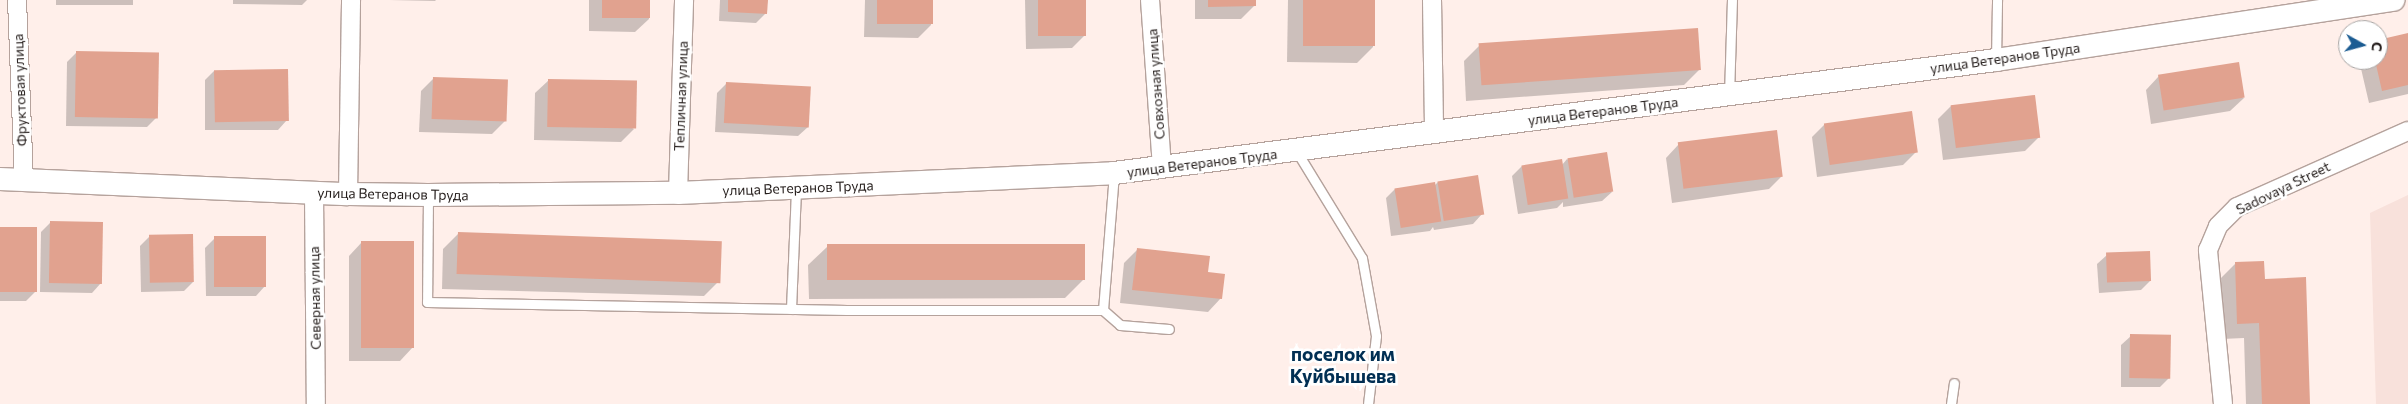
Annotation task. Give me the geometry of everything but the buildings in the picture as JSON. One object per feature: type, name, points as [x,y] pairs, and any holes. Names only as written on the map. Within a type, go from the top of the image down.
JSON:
[{"type":"street","name":"Фруктовая улица","points":[[17,0],[24,180]]},
{"type":"street","points":[[348,194],[351,0]]},
{"type":"street","name":"Тепличная улица","points":[[678,193],[684,0]]},
{"type":"street","name":"Совхозная улица","points":[[1150,0],[1162,169]]},
{"type":"street","points":[[1432,0],[1434,134]]},
{"type":"street","name":"улица Ветеранов Труда","points":[[0,179],[314,193],[428,195],[678,193],[1114,173],[1162,169],[1996,60],[2394,0]]},
{"type":"street","name":"Sadovaya Street","points":[[2223,404],[2208,250],[2218,226],[2237,207],[2408,131]]},
{"type":"street","name":"Северная улица","points":[[314,193],[316,404]]},
{"type":"lane","points":[[1729,95],[1732,0]]},
{"type":"lane","points":[[1996,60],[1997,0]]},
{"type":"lane","points":[[1297,151],[1362,258],[1376,336],[1368,404]]},
{"type":"lane","points":[[1103,310],[1114,173]]},
{"type":"lane","points":[[791,309],[796,188]]},
{"type":"lane","points":[[428,195],[427,302],[791,309],[1103,310],[1120,325],[1169,329]]},
{"type":"lane","points":[[1951,404],[1954,384]]},
{"type":"shaded area","points":[[2408,195],[2408,404],[2376,404],[2370,213]]},
{"type":"district","name":"поселок им Куйбышева","points":[[1343,365]]}]
